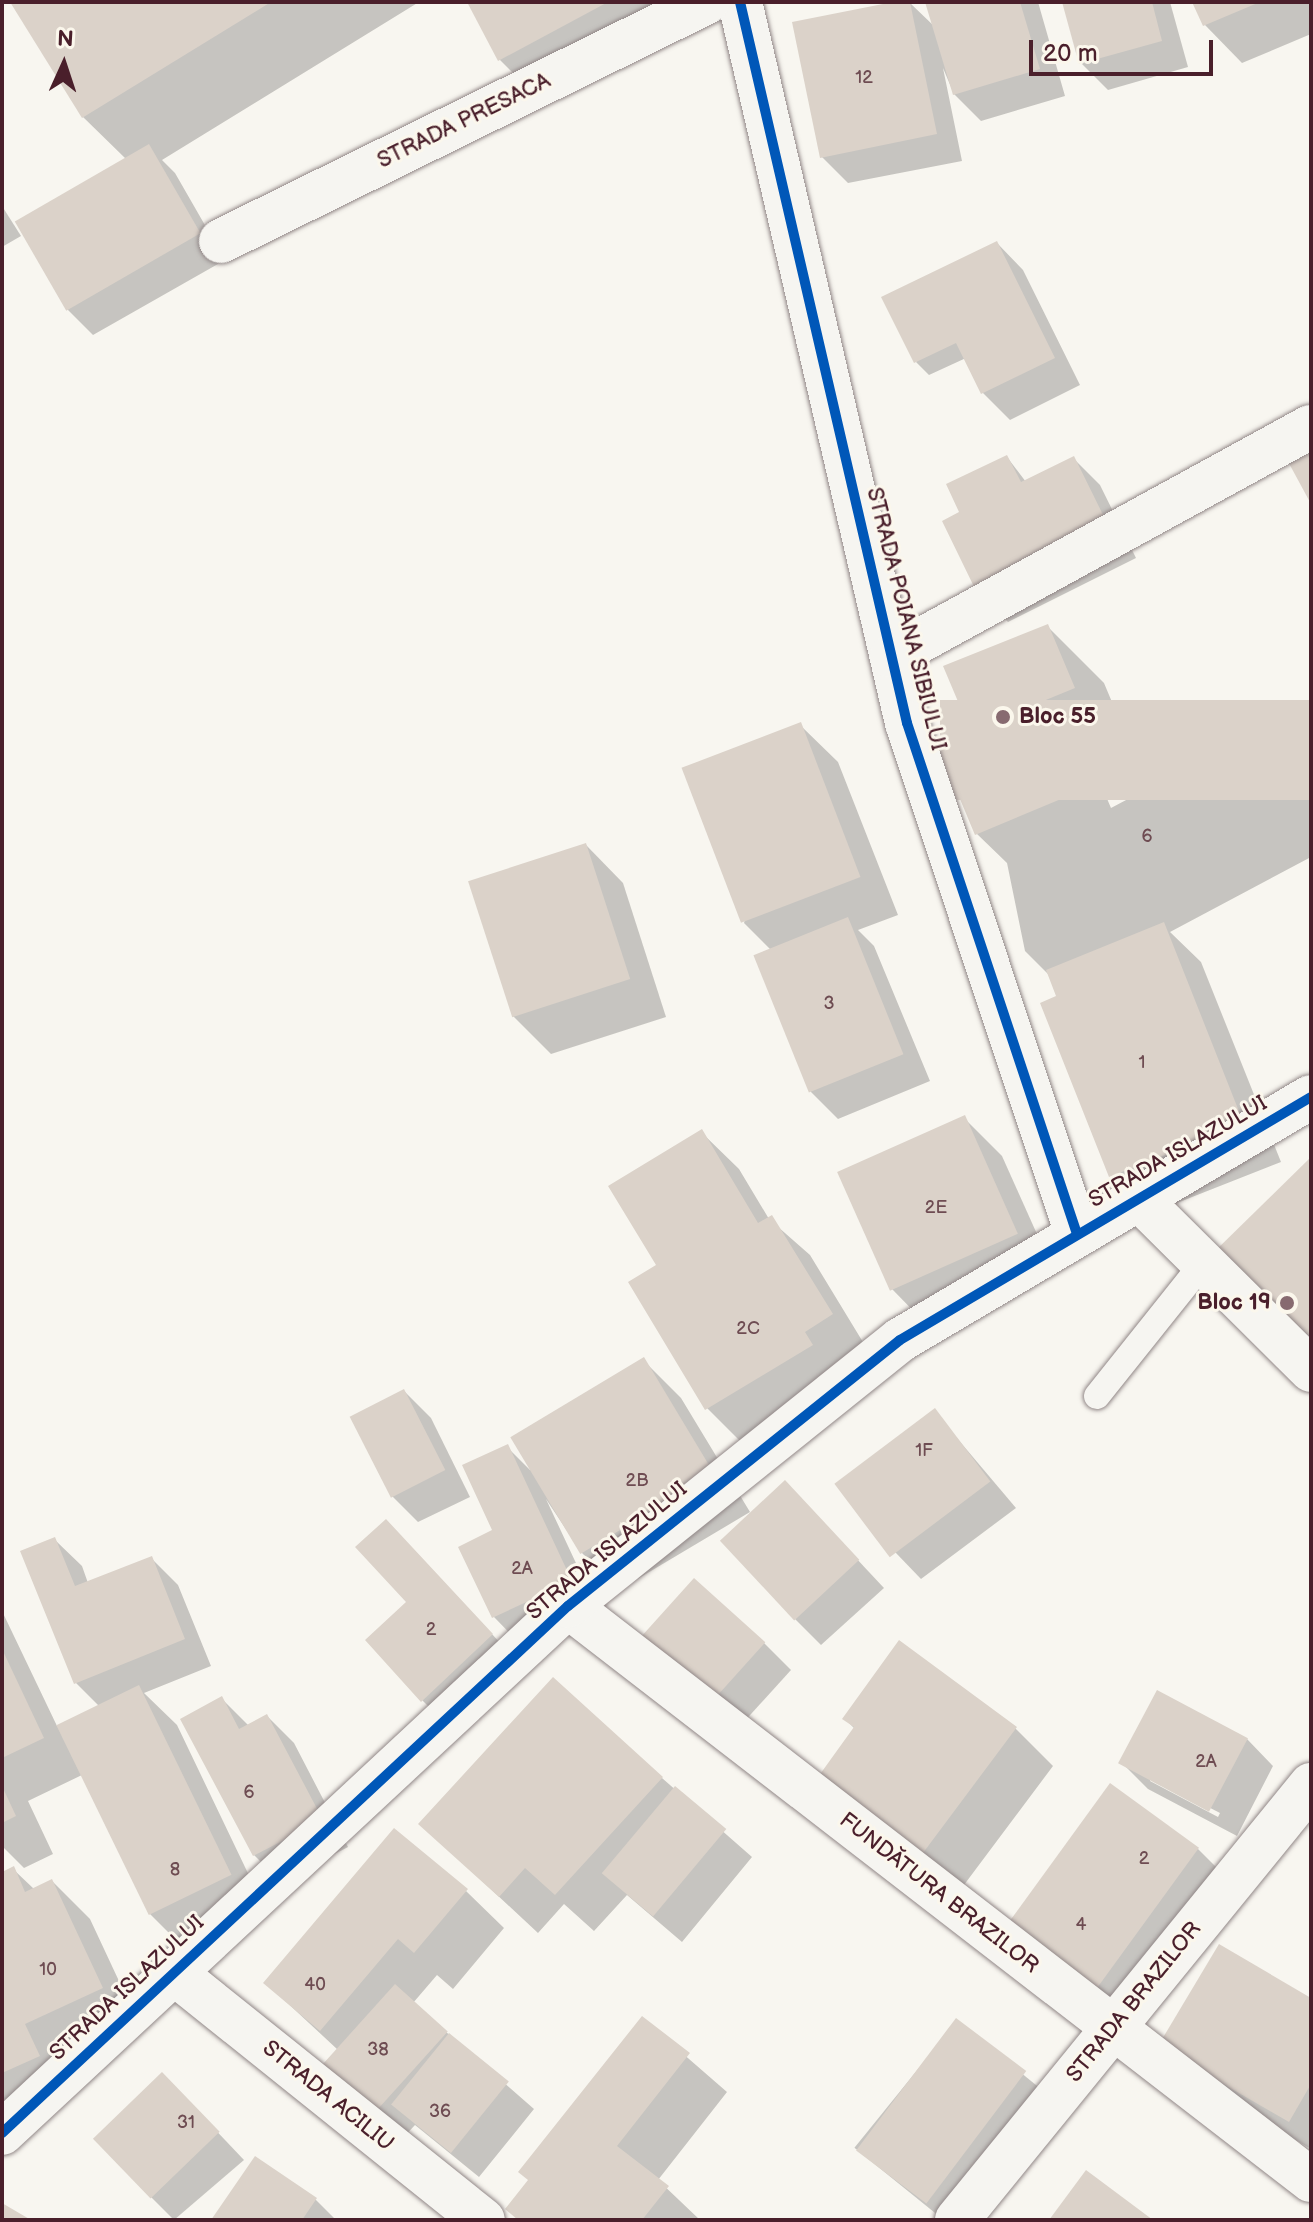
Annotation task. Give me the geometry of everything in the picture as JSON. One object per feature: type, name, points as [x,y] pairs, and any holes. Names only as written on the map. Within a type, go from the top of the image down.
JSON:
[{"type":"street","name":"STRADA PRESACA","points":[[221,241],[707,2]]},
{"type":"street","name":"STRADA POIANA SIBIULUI","points":[[740,2],[907,723],[1077,1234]]},
{"type":"street","points":[[892,656],[1311,427]]},
{"type":"street","name":"STRADA ISLAZULUI","points":[[2,2133],[568,1606],[900,1340],[1311,1097]]},
{"type":"street","points":[[1138,1198],[1311,1370]]},
{"type":"street","name":"FUNDĂTURA BRAZILOR","points":[[568,1606],[1311,2180]]},
{"type":"street","name":"STRADA BRAZILOR","points":[[957,2220],[1311,1785]]},
{"type":"street","name":"STRADA ACILIU","points":[[173,1972],[483,2220]]},
{"type":"lane","points":[[1097,1396],[1203,1263]]},
{"type":"building","points":[[10,2],[271,2],[82,118]]},
{"type":"building","points":[[467,2],[608,2],[498,61]]},
{"type":"building","points":[[893,2],[910,2],[937,134],[820,158],[792,22]]},
{"type":"building","points":[[925,2],[1020,2],[1040,69],[953,95]]},
{"type":"building","points":[[1062,2],[1152,2],[1162,41],[1079,64]]},
{"type":"building","points":[[1192,2],[1260,2],[1203,26]]},
{"type":"building","points":[[149,144],[200,233],[66,311],[15,222]]},
{"type":"building","points":[[997,241],[1055,358],[981,394],[956,343],[914,363],[881,297]]},
{"type":"building","points":[[1311,442],[1311,504],[1285,456]]},
{"type":"building","points":[[1007,455],[1021,482],[1074,456],[1111,531],[979,597],[942,521],[959,512],[946,484]]},
{"type":"building","name":"Bloc 55","points":[[1048,624],[1075,688],[1036,704],[1073,794],[975,835],[937,744],[970,730],[943,666]]},
{"type":"building","points":[[940,700],[1311,700],[1311,800],[940,800]]},
{"type":"building","points":[[801,722],[860,877],[741,923],[682,768]]},
{"type":"building","points":[[586,843],[630,979],[512,1017],[468,881]]},
{"type":"building","points":[[848,917],[903,1054],[809,1092],[753,955]]},
{"type":"building","points":[[1164,922],[1244,1124],[1109,1177],[1040,1003],[1056,996],[1046,970]]},
{"type":"building","points":[[965,1115],[1018,1234],[890,1291],[837,1172]]},
{"type":"building","points":[[702,1129],[758,1223],[772,1215],[833,1314],[805,1332],[813,1345],[705,1410],[628,1282],[656,1265],[608,1186]]},
{"type":"building","name":"Bloc 19","points":[[1311,1157],[1311,1353],[1213,1253]]},
{"type":"building","points":[[644,1357],[714,1474],[580,1554],[510,1437]]},
{"type":"building","points":[[404,1389],[445,1470],[391,1498],[350,1417]]},
{"type":"building","points":[[935,1408],[990,1481],[890,1557],[834,1484]]},
{"type":"building","points":[[508,1444],[572,1581],[492,1618],[458,1547],[492,1530],[462,1465]]},
{"type":"building","points":[[785,1480],[859,1560],[794,1620],[720,1541]]},
{"type":"building","points":[[386,1519],[493,1634],[421,1702],[365,1640],[406,1602],[355,1547]]},
{"type":"building","points":[[55,1537],[75,1586],[152,1556],[185,1639],[74,1684],[20,1551]]},
{"type":"building","points":[[694,1578],[765,1642],[712,1701],[641,1637]]},
{"type":"building","points":[[899,1640],[1017,1727],[917,1861],[813,1784],[854,1727],[842,1719]]},
{"type":"building","points":[[2,1649],[44,1738],[2,1758]]},
{"type":"building","points":[[553,1677],[663,1777],[555,1895],[525,1868],[499,1897],[418,1824]]},
{"type":"building","points":[[139,1685],[231,1875],[149,1915],[56,1725]]},
{"type":"building","points":[[1157,1690],[1248,1738],[1209,1812],[1118,1763]]},
{"type":"building","points":[[222,1696],[239,1729],[267,1714],[323,1820],[253,1856],[180,1719]]},
{"type":"building","points":[[1110,1783],[1199,1848],[1094,1992],[1005,1928]]},
{"type":"building","points":[[2,1786],[16,1816],[2,1823]]},
{"type":"building","points":[[675,1786],[726,1829],[653,1916],[602,1873]]},
{"type":"building","points":[[394,1828],[468,1889],[414,1953],[398,1939],[320,2031],[263,1983]]},
{"type":"building","points":[[14,1866],[25,1892],[52,1879],[103,1988],[25,2024],[40,2056],[2,2073],[2,1872]]},
{"type":"building","points":[[1219,1944],[1311,1998],[1311,2084],[1289,2122],[1158,2046]]},
{"type":"building","points":[[395,1984],[448,2032],[372,2115],[319,2068]]},
{"type":"building","points":[[642,2016],[690,2053],[617,2146],[669,2186],[642,2220],[518,2220],[505,2209],[528,2180],[518,2172]]},
{"type":"building","points":[[956,2018],[1026,2071],[926,2204],[856,2151]]},
{"type":"building","points":[[449,2033],[509,2081],[451,2153],[391,2104]]},
{"type":"building","points":[[162,2072],[220,2132],[151,2198],[93,2139]]},
{"type":"building","points":[[255,2156],[317,2198],[302,2220],[211,2220]]},
{"type":"building","points":[[1086,2170],[1153,2220],[1049,2220]]},
{"type":"building","points":[[2,2203],[31,2220],[2,2220]]},
{"type":"cycle path","points":[[740,2],[907,723],[1077,1234]]},
{"type":"cycle path","points":[[2,2133],[568,1606],[900,1340],[1311,1097]]},
{"type":"place","name":"Bloc 55","points":[[1003,717]]},
{"type":"place","name":"Bloc 19","points":[[1287,1303]]}]
